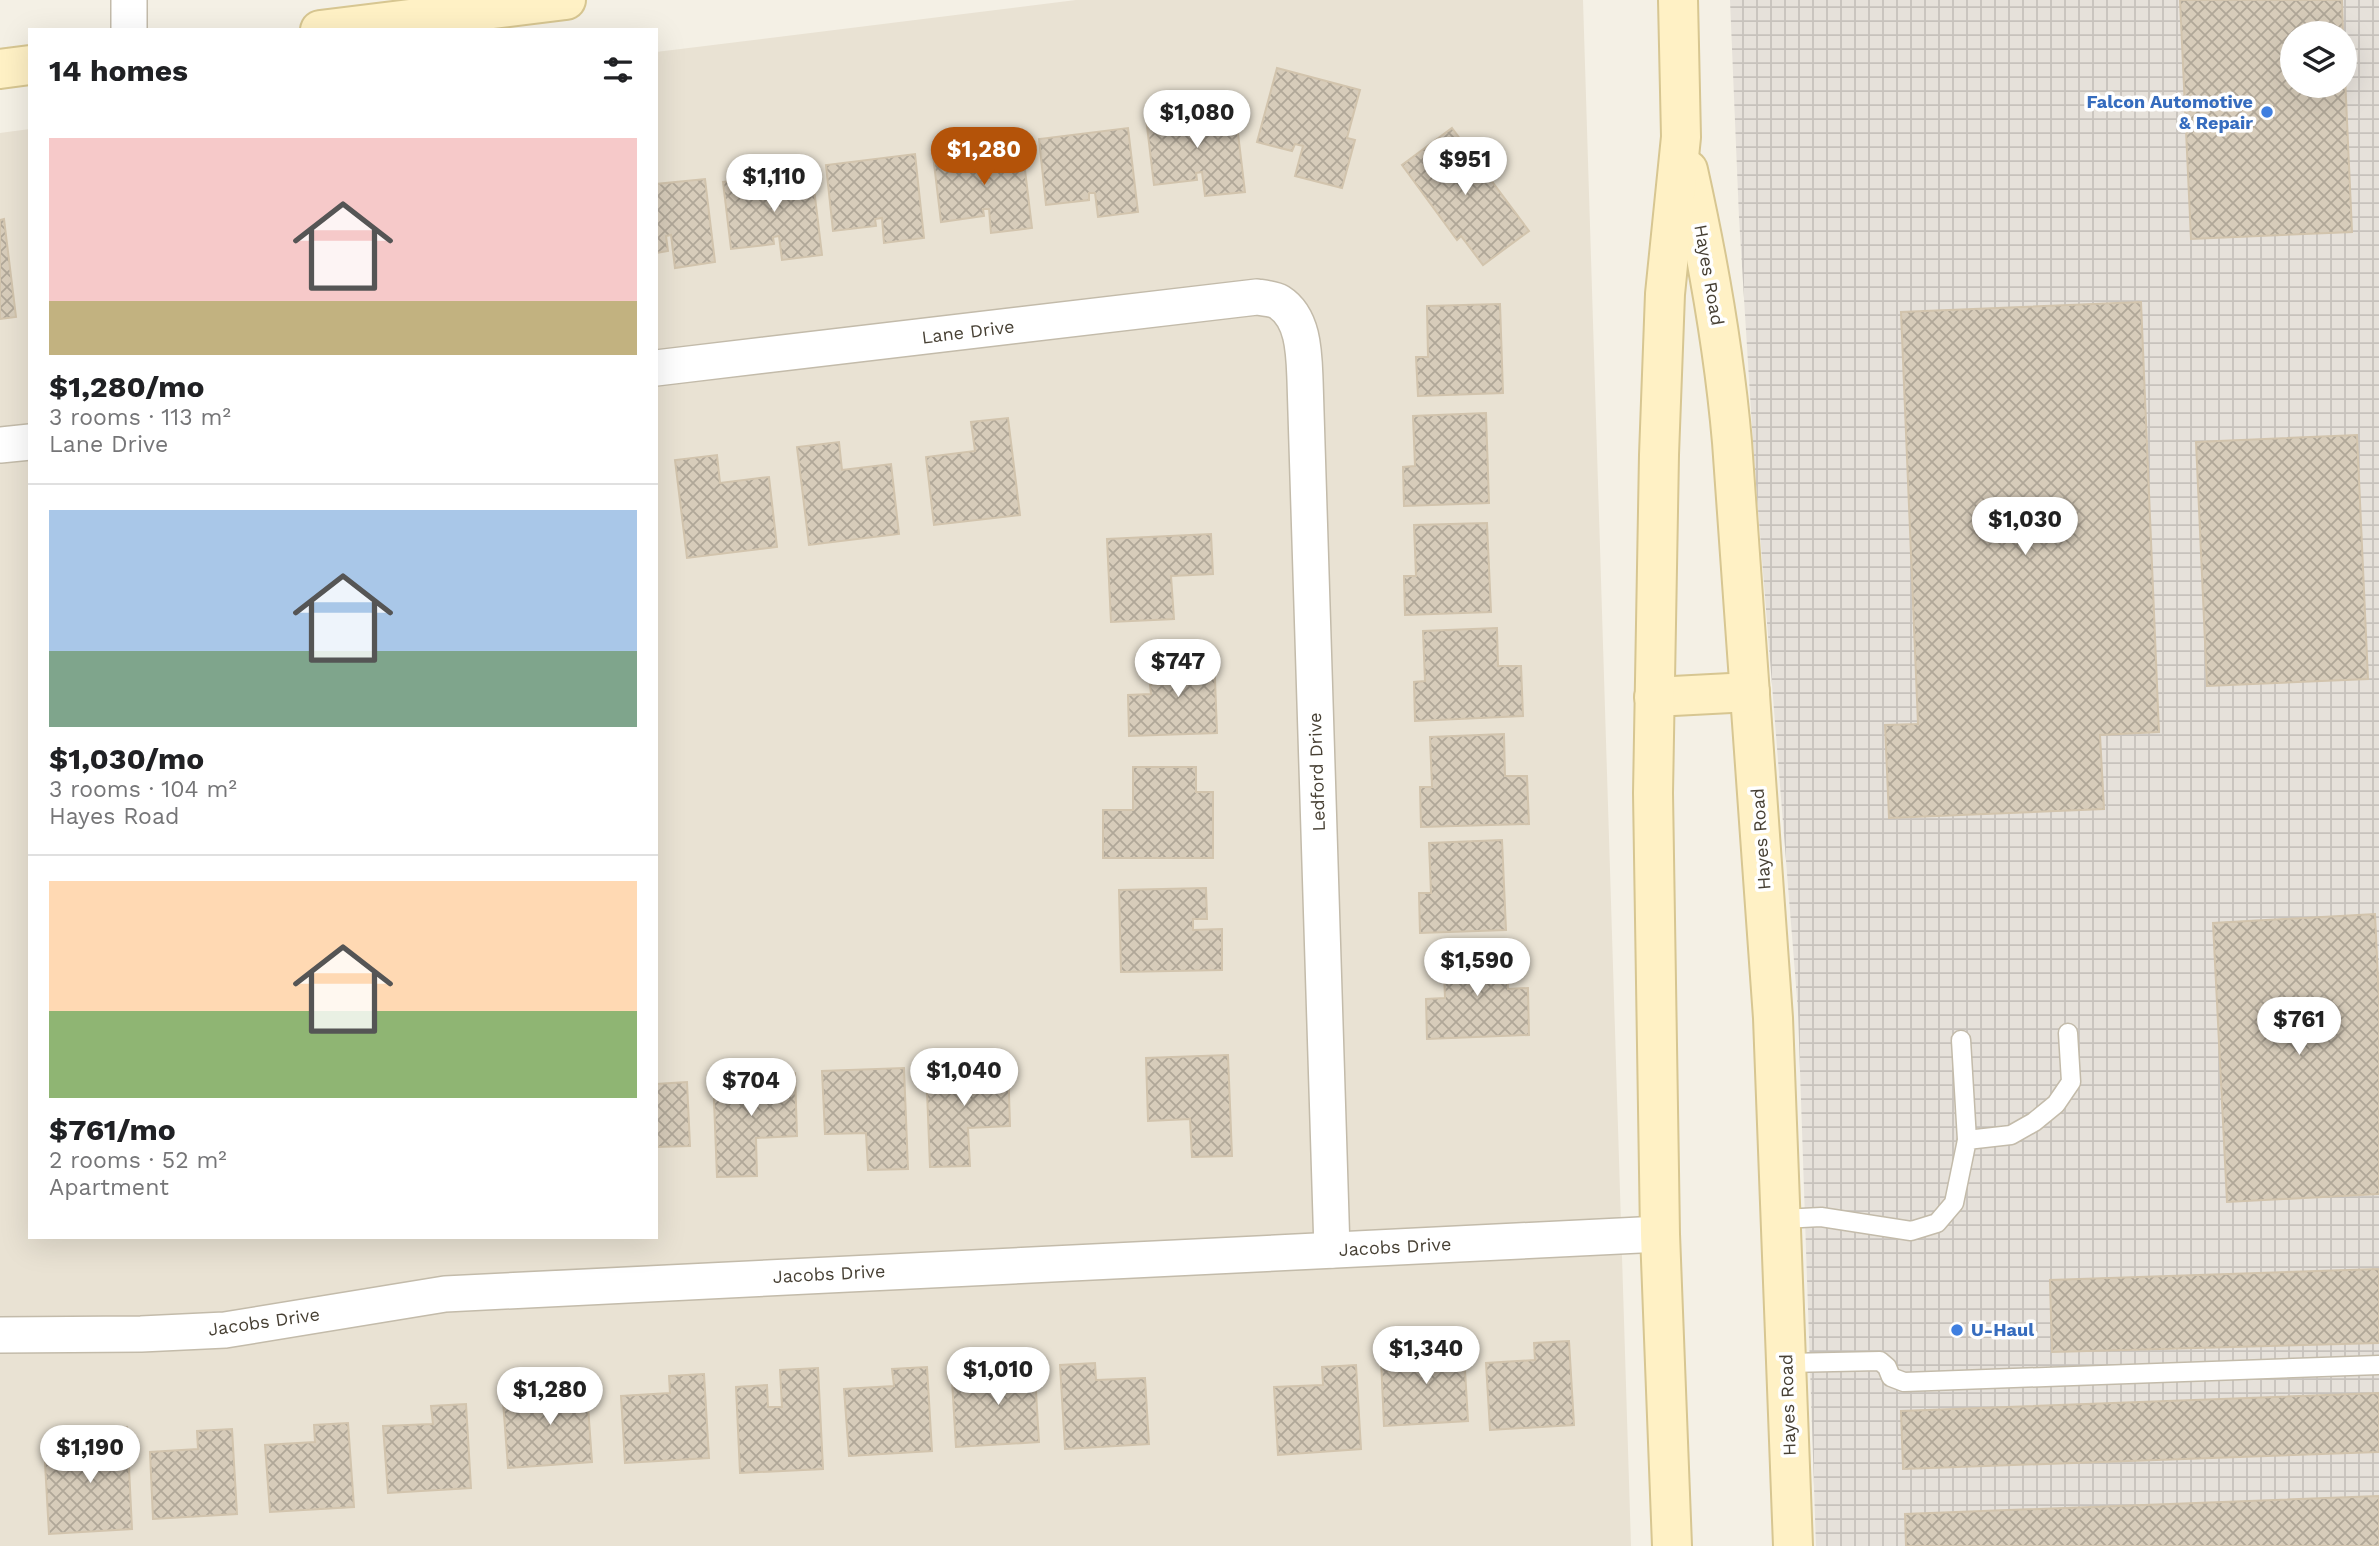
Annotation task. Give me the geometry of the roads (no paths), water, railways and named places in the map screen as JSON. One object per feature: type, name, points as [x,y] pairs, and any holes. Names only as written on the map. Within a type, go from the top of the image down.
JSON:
[{"type":"street","points":[[128,0],[129,28]]},
{"type":"street","points":[[336,28],[566,0]]},
{"type":"street","name":"Hayes Road","points":[[1672,1546],[1660,1234],[1654,697],[1665,293],[1681,137],[1678,0]]},
{"type":"street","points":[[0,69],[28,65]]},
{"type":"street","name":"Hayes Road","points":[[1681,137],[1706,250],[1726,374],[1773,1018],[1793,1546]]},
{"type":"street","name":"Lane Drive","points":[[658,368],[1238,299],[1257,297],[1279,302]]},
{"type":"street","name":"Ledford Drive","points":[[1279,302],[1296,321],[1303,349],[1332,1250]]},
{"type":"street","points":[[0,446],[28,442]]},
{"type":"street","points":[[1654,697],[1750,692]]},
{"type":"street","name":"Jacobs Drive","points":[[0,1335],[141,1334],[225,1330],[458,1293],[1660,1234]]},
{"type":"lane","points":[[1967,1140],[2011,1135],[2034,1122],[2056,1104],[2071,1082],[2068,1033]]},
{"type":"lane","points":[[1782,1219],[1821,1217],[1911,1231],[1937,1223],[1954,1203],[1967,1140],[1961,1040]]},
{"type":"lane","points":[[1787,1363],[1880,1361],[1887,1367],[1891,1377],[1904,1382],[2379,1365]]},
{"type":"place","name":"Falcon Automotive & Repair","points":[[2267,112]]},
{"type":"place","name":"U-Haul","points":[[1957,1330]]}]
